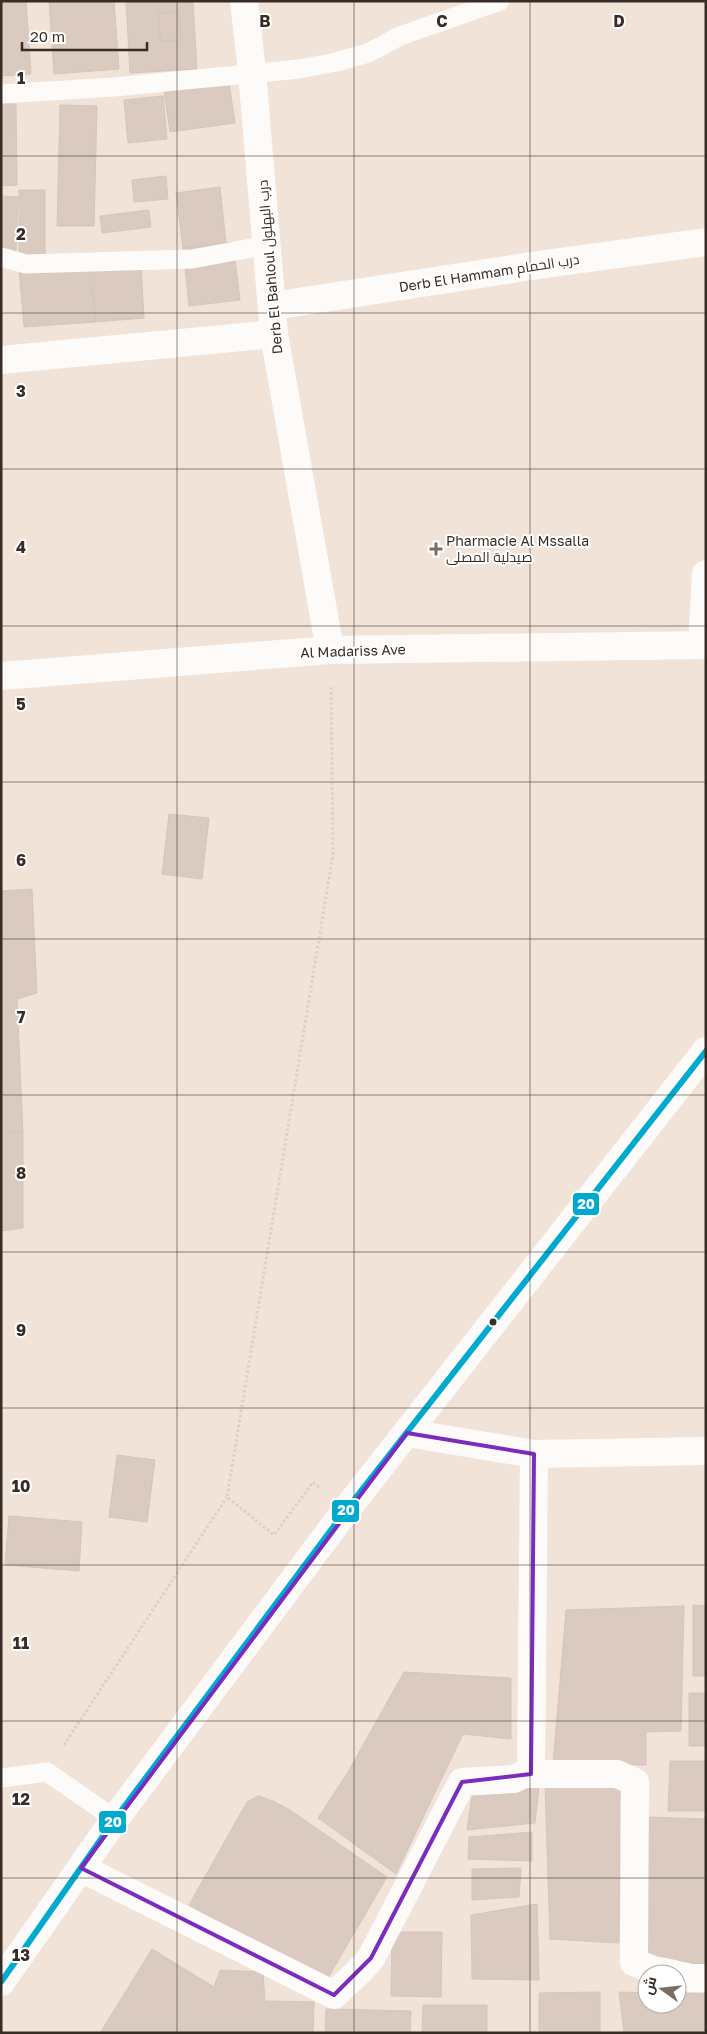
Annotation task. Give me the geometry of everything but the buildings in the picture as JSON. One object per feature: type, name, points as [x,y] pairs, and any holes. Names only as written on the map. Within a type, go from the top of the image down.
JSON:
[{"type":"street","name":"Derb El Bahloul درب البهلول","points":[[244,1],[268,245],[274,334],[330,650]]},
{"type":"street","name":"Derb El Hammam درب الحمام","points":[[272,306],[538,265],[706,242]]},
{"type":"street","points":[[1,360],[274,334]]},
{"type":"street","points":[[704,645],[706,574]]},
{"type":"street","name":"Al Madariss Ave","points":[[1,676],[330,650],[704,645]]},
{"type":"street","points":[[1,1982],[114,1819],[346,1510],[706,1051]]},
{"type":"street","points":[[407,1433],[534,1454],[706,1451]]},
{"type":"street","points":[[531,1774],[534,1454]]},
{"type":"street","points":[[81,1868],[334,1995],[352,1977],[358,1975],[371,1958],[462,1782],[514,1779],[524,1774],[617,1774],[635,1782],[634,1962],[638,1964]]},
{"type":"street","points":[[687,1977],[706,1978]]},
{"type":"lane","points":[[1,94],[114,87],[252,72],[299,69],[336,62],[368,53],[400,36],[500,1]]},
{"type":"lane","points":[[1,257],[26,264],[192,259],[268,245]]},
{"type":"lane","points":[[1,1778],[47,1772],[114,1819]]},
{"type":"path","points":[[47,1772],[227,1496],[333,854],[330,650]]},
{"type":"path","points":[[227,1496],[274,1535],[313,1482],[346,1510]]},
{"type":"highlighted area","points":[[407,1433],[534,1454],[531,1774],[462,1782],[371,1958],[334,1995],[81,1868]]},
{"type":"transit line","name":"20","points":[[1,1982],[115,1819],[346,1510],[706,1051]]},
{"type":"place","name":"Pharmacie Al Mssalla صيدلية المصلى","points":[[436,549]]}]
